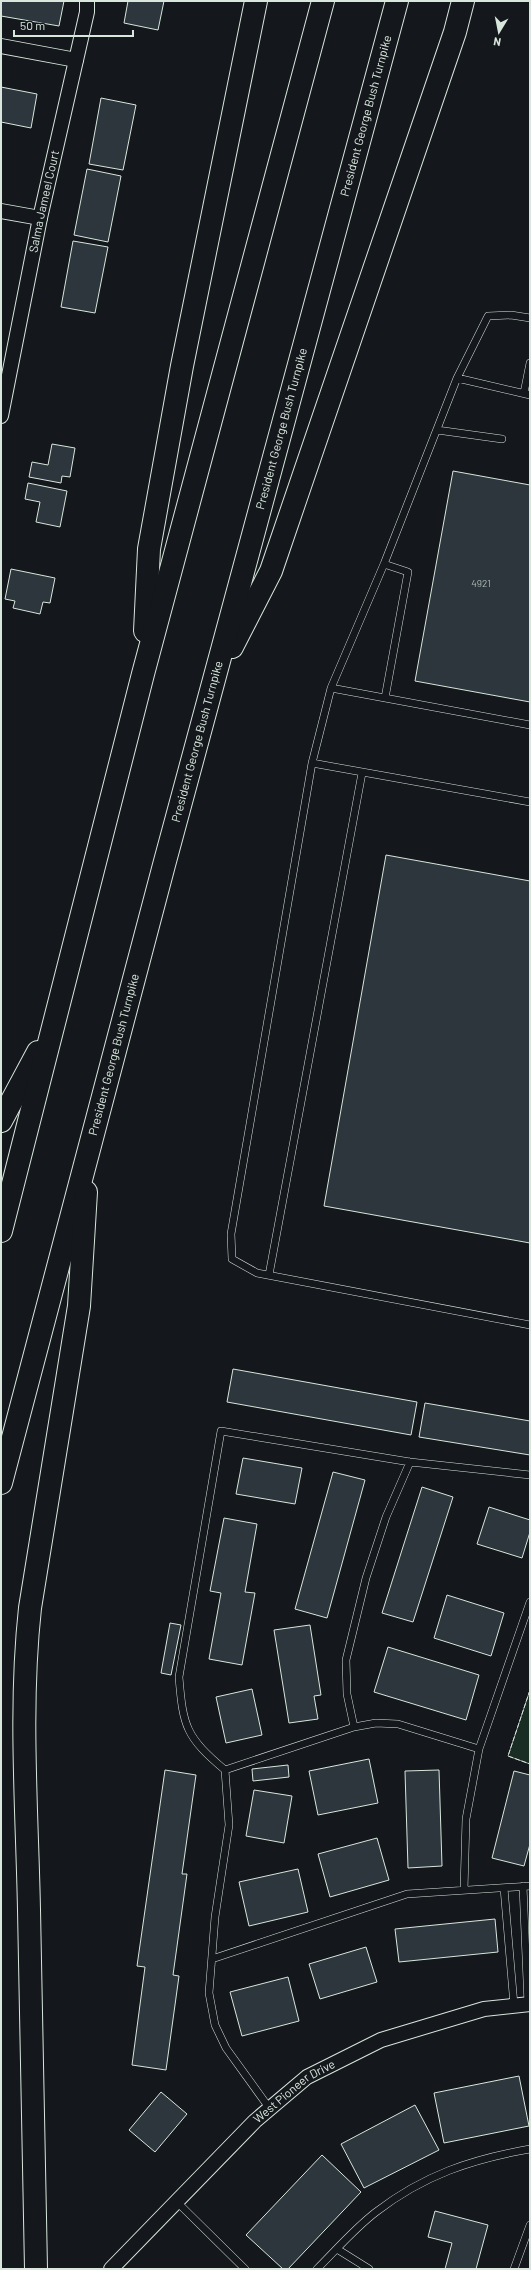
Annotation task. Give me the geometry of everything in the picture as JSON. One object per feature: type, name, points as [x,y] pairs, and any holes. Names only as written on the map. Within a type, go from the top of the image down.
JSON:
[{"type":"highway","points":[[142,674],[149,549],[182,366],[256,1]]},
{"type":"highway","points":[[1,1231],[142,674],[324,1]]},
{"type":"highway","name":"President George Bush Turnpike","points":[[1,1483],[90,1142],[397,1]]},
{"type":"highway","points":[[212,687],[271,572],[455,32],[463,1]]},
{"type":"highway","points":[[1,1121],[46,1039],[58,1009]]},
{"type":"highway","points":[[36,2269],[29,1910],[23,1714],[25,1658],[30,1608],[79,1306],[90,1142]]},
{"type":"street","name":"Salma Jameel Court","points":[[2,407],[40,218],[87,12],[87,1]]},
{"type":"street","points":[[1,46],[76,60]]},
{"type":"street","points":[[1,210],[40,218]]},
{"type":"street","name":"West Pioneer Drive","points":[[111,2269],[255,2121],[307,2077],[381,2040],[484,2009],[529,2004]]},
{"type":"lane","points":[[530,318],[511,315],[488,316],[457,378],[384,564],[331,688],[312,763],[232,1234],[232,1259],[257,1273],[530,1325]]},
{"type":"lane","points":[[457,378],[527,394],[530,363]]},
{"type":"lane","points":[[437,430],[502,439]]},
{"type":"lane","points":[[384,564],[408,572],[385,698]]},
{"type":"lane","points":[[331,688],[530,725]]},
{"type":"lane","points":[[312,763],[530,802]]},
{"type":"lane","points":[[269,1275],[362,773]]},
{"type":"lane","points":[[270,2109],[226,2048],[216,2025],[209,1992],[215,1917],[229,1825],[225,1770],[203,1750],[189,1732],[182,1708],[179,1677],[221,1431],[410,1462],[530,1475]]},
{"type":"lane","points":[[354,1727],[347,1694],[346,1660],[366,1578],[386,1517],[410,1462]]},
{"type":"lane","points":[[464,1890],[466,1819],[479,1749],[530,1602]]},
{"type":"lane","points":[[225,1770],[354,1727],[376,1723],[398,1724],[479,1749]]},
{"type":"lane","points":[[212,1960],[407,1894],[526,1886],[529,2004]]},
{"type":"lane","points":[[504,1888],[514,2005]]},
{"type":"lane","points":[[317,2269],[376,2212],[443,2172],[476,2159],[530,2148]]},
{"type":"lane","points":[[177,2202],[245,2269]]},
{"type":"lane","points":[[514,2269],[530,2225]]},
{"type":"lane","points":[[336,2249],[369,2269]]},
{"type":"green space","points":[[530,1690],[530,1764],[508,1756]]},
{"type":"building","points":[[1,1],[64,1],[59,26],[1,16]]},
{"type":"building","points":[[128,1],[164,1],[158,30],[124,23]]},
{"type":"building","points":[[1,87],[37,94],[31,128],[1,122]]},
{"type":"building","points":[[101,98],[136,105],[123,170],[89,164]]},
{"type":"building","points":[[87,169],[121,176],[108,242],[74,235]]},
{"type":"building","points":[[73,241],[108,247],[95,313],[61,307]]},
{"type":"building","points":[[52,444],[75,448],[70,477],[62,476],[61,483],[29,477],[32,462],[48,465]]},
{"type":"building","points":[[453,471],[530,485],[530,702],[415,681]]},
{"type":"building","points":[[28,483],[67,491],[60,527],[36,522],[40,502],[25,499]]},
{"type":"building","points":[[11,569],[55,578],[50,603],[43,602],[40,614],[13,608],[15,601],[5,599]]},
{"type":"building","points":[[386,855],[530,881],[530,1243],[324,1206]]},
{"type":"building","points":[[233,1369],[417,1402],[411,1435],[227,1402]]},
{"type":"building","points":[[425,1403],[530,1421],[530,1455],[419,1437]]},
{"type":"building","points":[[243,1458],[302,1468],[295,1504],[236,1494]]},
{"type":"building","points":[[333,1472],[365,1480],[327,1618],[295,1609]]},
{"type":"building","points":[[422,1487],[453,1497],[413,1622],[382,1613]]},
{"type":"building","points":[[489,1507],[530,1520],[530,1532],[522,1558],[477,1544]]},
{"type":"building","points":[[224,1518],[257,1524],[245,1592],[255,1593],[242,1665],[209,1659],[221,1593],[210,1591]]},
{"type":"building","points":[[447,1595],[504,1613],[491,1656],[434,1638]]},
{"type":"building","points":[[170,1623],[181,1625],[171,1675],[161,1673]]},
{"type":"building","points":[[310,1625],[321,1695],[314,1696],[318,1719],[289,1723],[274,1630]]},
{"type":"building","points":[[388,1647],[479,1675],[466,1720],[374,1692]]},
{"type":"building","points":[[252,1689],[262,1735],[226,1743],[216,1697]]},
{"type":"building","points":[[369,1759],[378,1803],[318,1815],[309,1771]]},
{"type":"building","points":[[288,1765],[289,1777],[253,1781],[252,1769]]},
{"type":"building","points":[[165,1770],[196,1775],[182,1874],[187,1874],[173,1975],[179,1976],[166,2070],[132,2065],[145,1967],[137,1966]]},
{"type":"building","points":[[439,1770],[442,1866],[408,1868],[405,1771]]},
{"type":"building","points":[[514,1771],[530,1775],[530,1844],[524,1866],[492,1858]]},
{"type":"building","points":[[254,1790],[292,1796],[284,1843],[246,1836]]},
{"type":"building","points":[[377,1838],[389,1880],[330,1897],[318,1854]]},
{"type":"building","points":[[298,1869],[308,1912],[249,1926],[239,1882]]},
{"type":"building","points":[[495,1919],[498,1952],[399,1962],[395,1929]]},
{"type":"building","points":[[366,1947],[377,1982],[320,1999],[309,1964]]},
{"type":"building","points":[[288,1977],[299,2021],[242,2036],[230,1992]]},
{"type":"building","points":[[519,2076],[529,2126],[444,2143],[434,2093]]},
{"type":"building","points":[[161,2092],[187,2114],[155,2152],[129,2130]]},
{"type":"building","points":[[415,2105],[439,2150],[364,2188],[341,2144]]},
{"type":"building","points":[[322,2155],[361,2192],[288,2269],[283,2269],[246,2235]]},
{"type":"building","points":[[435,2211],[488,2225],[476,2269],[445,2269],[452,2243],[428,2237]]},
{"type":"fence","points":[[530,1690],[508,1756],[530,1764]]}]
